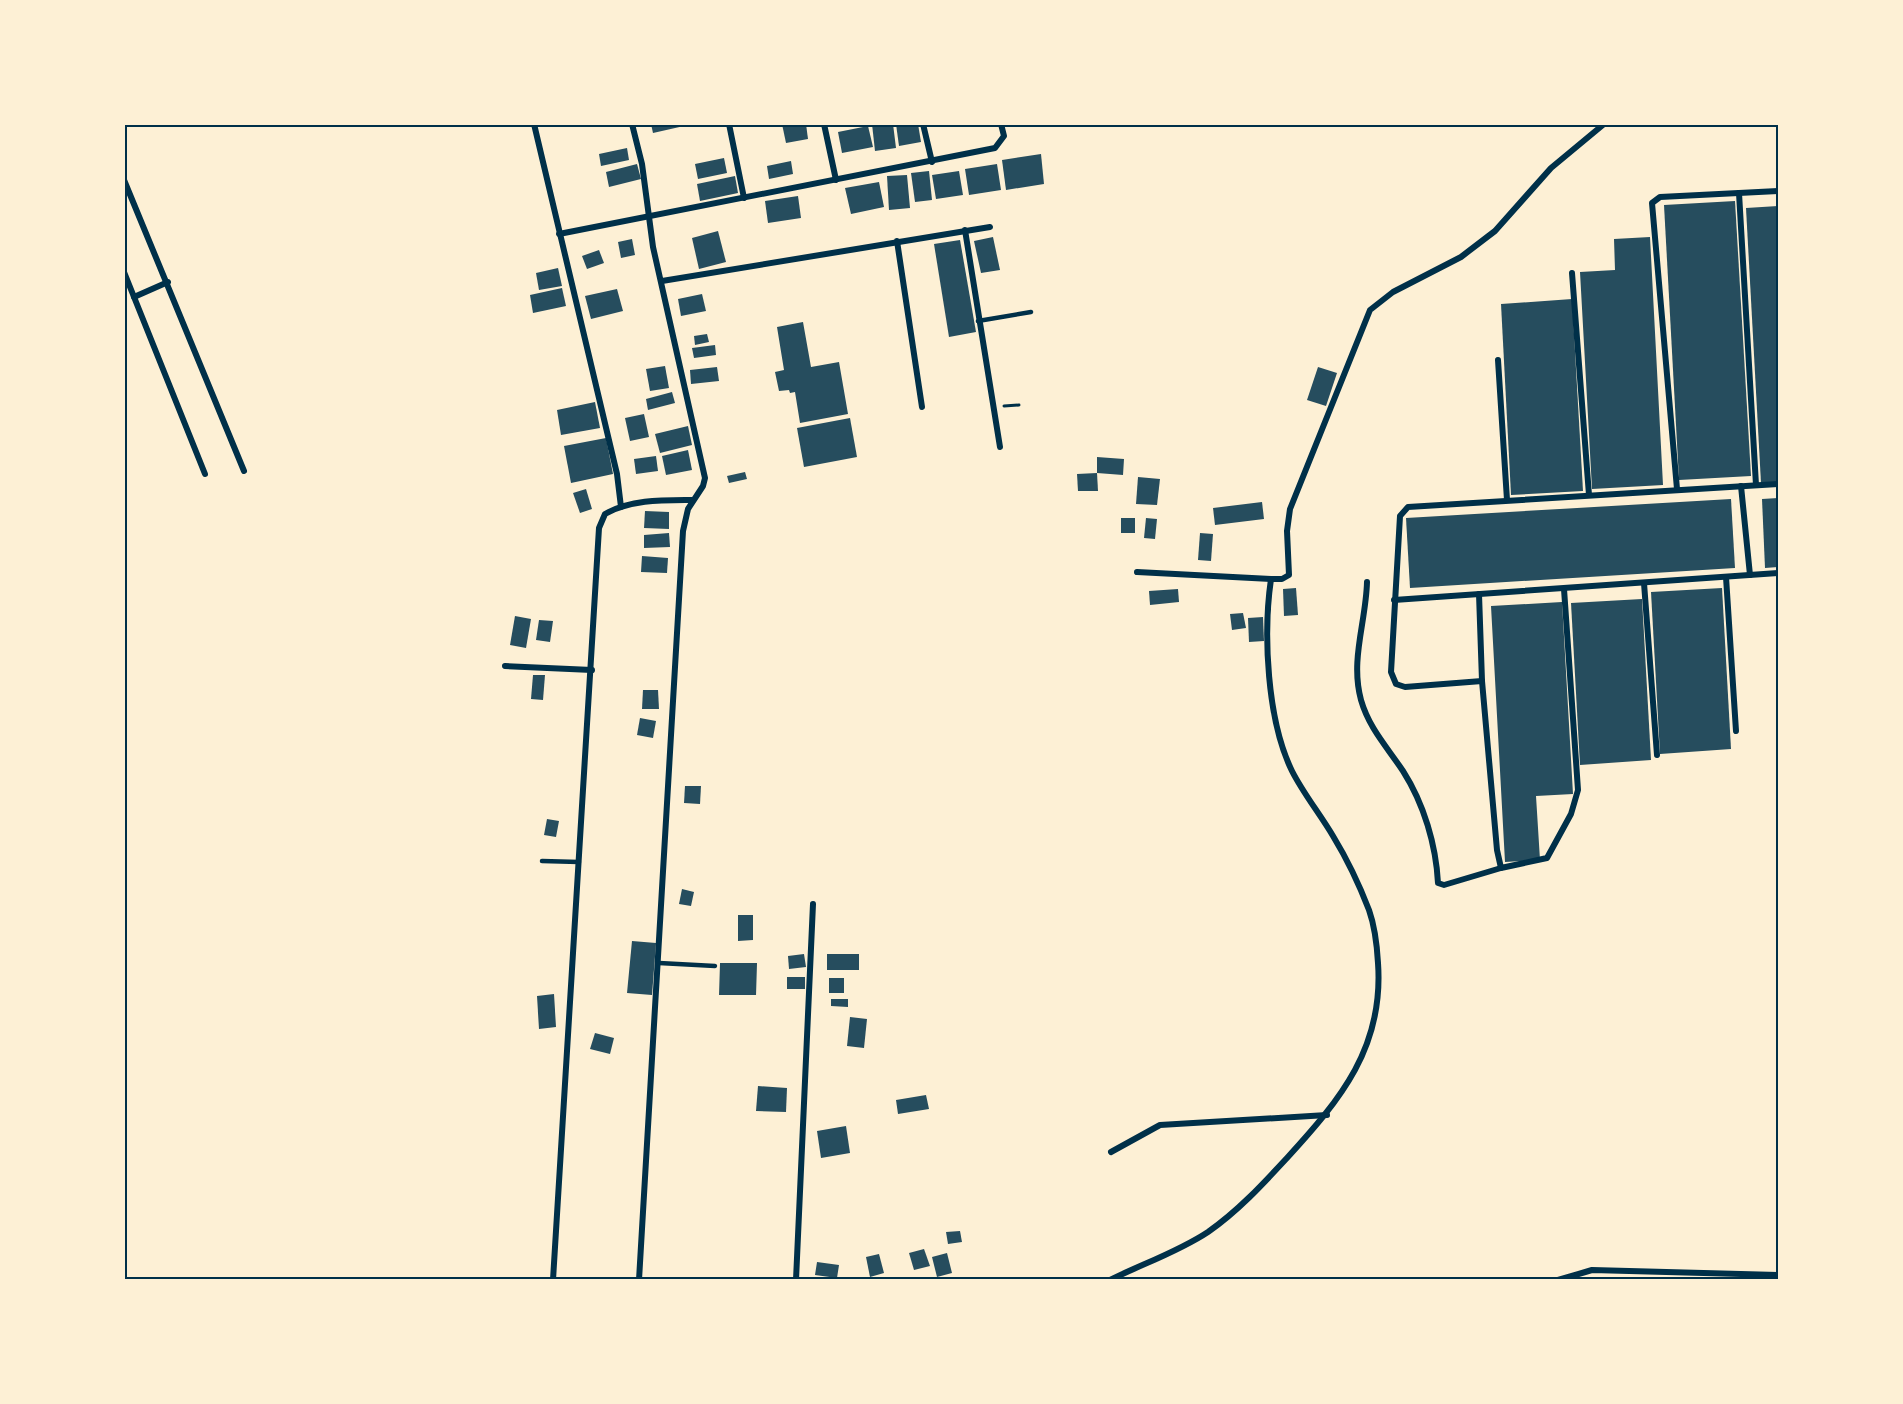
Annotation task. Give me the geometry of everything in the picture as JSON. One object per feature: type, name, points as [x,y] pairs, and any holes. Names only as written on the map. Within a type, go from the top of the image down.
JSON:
[{"type":"street","points":[[534,124],[617,474],[621,507]]},
{"type":"street","points":[[632,124],[642,164],[653,247],[705,478],[703,486],[692,500],[683,531],[639,1280]]},
{"type":"street","points":[[729,124],[744,198]]},
{"type":"street","points":[[824,124],[836,180]]},
{"type":"street","points":[[923,124],[932,162]]},
{"type":"street","points":[[559,234],[995,148],[1004,136],[1001,124]]},
{"type":"street","points":[[1137,572],[1271,579],[1282,579],[1289,575],[1287,531],[1290,509],[1370,310],[1392,292],[1461,257],[1495,231],[1551,168],[1604,124]]},
{"type":"street","points":[[124,180],[244,471]]},
{"type":"street","points":[[1677,489],[1652,203],[1659,197],[1779,191]]},
{"type":"street","points":[[1738,193],[1756,485]]},
{"type":"street","points":[[662,281],[990,227]]},
{"type":"street","points":[[965,230],[1000,447]]},
{"type":"street","points":[[897,241],[922,407]]},
{"type":"street","points":[[124,272],[205,474]]},
{"type":"street","points":[[1572,273],[1588,495]]},
{"type":"street","points":[[134,297],[168,282]]},
{"type":"street","points":[[1498,360],[1507,500]]},
{"type":"street","points":[[1482,681],[1405,687],[1396,684],[1391,672],[1394,600],[1402,511],[1408,507],[1423,504],[1779,484]]},
{"type":"street","points":[[1741,486],[1750,576]]},
{"type":"street","points":[[552,1280],[592,670],[599,528],[604,514],[621,507],[652,501],[692,500]]},
{"type":"street","points":[[1394,600],[1779,573]]},
{"type":"street","points":[[1726,577],[1736,730]]},
{"type":"street","points":[[1110,1280],[1189,1242],[1233,1214],[1327,1115],[1355,1075],[1366,1048],[1378,1005],[1376,939],[1370,912],[1334,838],[1293,773],[1277,733],[1269,674],[1271,579]]},
{"type":"street","points":[[1367,582],[1356,662],[1361,698],[1373,730],[1404,773],[1423,814],[1436,851],[1438,883],[1444,885],[1501,868],[1547,858],[1571,814],[1578,790],[1564,589]]},
{"type":"street","points":[[1644,583],[1657,755]]},
{"type":"street","points":[[1479,594],[1482,681],[1497,850],[1501,868]]},
{"type":"street","points":[[505,666],[592,670]]},
{"type":"street","points":[[796,1280],[813,904]]},
{"type":"street","points":[[1111,1152],[1161,1125],[1327,1115]]},
{"type":"street","points":[[1558,1280],[1592,1270],[1779,1275]]},
{"type":"lane","points":[[978,321],[1031,312]]},
{"type":"lane","points":[[542,861],[579,862]]},
{"type":"lane","points":[[659,963],[715,966]]},
{"type":"building","points":[[651,124],[683,124],[684,126],[653,133]]},
{"type":"building","points":[[782,124],[806,124],[808,139],[786,143]]},
{"type":"building","points":[[872,124],[893,124],[896,148],[875,151]]},
{"type":"building","points":[[896,124],[918,124],[921,142],[899,146]]},
{"type":"building","points":[[868,126],[873,147],[842,153],[838,132]]},
{"type":"building","points":[[627,148],[629,160],[601,166],[599,154]]},
{"type":"building","points":[[1041,154],[1044,184],[1006,190],[1002,160]]},
{"type":"building","points":[[724,158],[727,173],[698,179],[695,164]]},
{"type":"building","points":[[791,161],[793,174],[769,179],[767,166]]},
{"type":"building","points":[[637,164],[641,179],[609,187],[606,172]]},
{"type":"building","points":[[997,164],[1001,190],[969,195],[965,169]]},
{"type":"building","points":[[929,171],[932,200],[915,202],[911,173]]},
{"type":"building","points":[[959,171],[963,195],[936,199],[932,175]]},
{"type":"building","points":[[907,175],[910,208],[889,210],[887,176]]},
{"type":"building","points":[[735,176],[738,193],[700,201],[697,184]]},
{"type":"building","points":[[879,182],[884,207],[851,214],[845,188]]},
{"type":"building","points":[[798,196],[801,218],[768,223],[765,201]]},
{"type":"building","points":[[1735,201],[1751,476],[1679,480],[1664,205]]},
{"type":"building","points":[[1778,206],[1778,482],[1761,483],[1746,208]]},
{"type":"building","points":[[718,231],[726,262],[699,269],[692,238]]},
{"type":"building","points":[[993,237],[1000,270],[981,273],[974,241]]},
{"type":"building","points":[[1650,237],[1663,485],[1592,489],[1580,272],[1615,270],[1614,239]]},
{"type":"building","points":[[632,239],[635,255],[621,258],[618,242]]},
{"type":"building","points":[[960,240],[976,332],[949,337],[934,244]]},
{"type":"building","points":[[599,250],[604,263],[587,269],[582,256]]},
{"type":"building","points":[[558,268],[562,286],[539,290],[536,273]]},
{"type":"building","points":[[562,288],[566,306],[533,313],[530,295]]},
{"type":"building","points":[[617,289],[623,311],[591,319],[585,296]]},
{"type":"building","points":[[702,294],[706,311],[681,316],[678,299]]},
{"type":"building","points":[[1572,299],[1583,491],[1511,495],[1501,304]]},
{"type":"building","points":[[803,322],[811,367],[839,362],[848,414],[800,423],[795,392],[779,391],[775,372],[784,370],[777,327]]},
{"type":"building","points":[[707,334],[709,342],[695,345],[694,336]]},
{"type":"building","points":[[715,345],[716,355],[694,358],[692,348]]},
{"type":"building","points":[[665,366],[669,388],[650,391],[646,369]]},
{"type":"building","points":[[717,367],[719,381],[691,384],[690,370]]},
{"type":"building","points":[[1318,367],[1337,373],[1326,406],[1307,400]]},
{"type":"building","points":[[672,392],[675,403],[648,410],[646,399]]},
{"type":"building","points":[[595,402],[600,428],[561,435],[557,410]]},
{"type":"building","points":[[644,414],[649,437],[630,441],[625,418]]},
{"type":"building","points":[[850,418],[857,457],[804,467],[797,428]]},
{"type":"building","points":[[688,426],[692,445],[660,453],[655,434]]},
{"type":"building","points":[[606,438],[613,474],[571,483],[564,446]]},
{"type":"building","points":[[688,450],[692,470],[666,475],[662,456]]},
{"type":"building","points":[[656,456],[658,471],[636,474],[634,459]]},
{"type":"building","points":[[1097,457],[1124,459],[1123,475],[1097,473]]},
{"type":"building","points":[[745,472],[747,479],[729,483],[727,476]]},
{"type":"building","points":[[1097,473],[1098,491],[1078,491],[1077,474]]},
{"type":"building","points":[[1138,477],[1160,479],[1157,505],[1136,504]]},
{"type":"building","points":[[586,489],[592,509],[580,513],[573,493]]},
{"type":"building","points":[[1778,498],[1778,567],[1765,568],[1762,499]]},
{"type":"building","points":[[1731,499],[1735,568],[1410,588],[1406,518]]},
{"type":"building","points":[[1262,502],[1264,519],[1215,525],[1213,508]]},
{"type":"building","points":[[645,511],[669,512],[669,529],[644,528]]},
{"type":"building","points":[[1121,518],[1135,518],[1135,533],[1121,533]]},
{"type":"building","points":[[1146,518],[1157,519],[1155,539],[1144,538]]},
{"type":"building","points":[[669,533],[670,547],[644,548],[644,535]]},
{"type":"building","points":[[1200,533],[1213,534],[1211,561],[1198,560]]},
{"type":"building","points":[[642,556],[668,558],[667,573],[641,572]]},
{"type":"building","points":[[1296,588],[1298,615],[1284,616],[1283,589]]},
{"type":"building","points":[[1722,588],[1731,749],[1660,754],[1651,592]]},
{"type":"building","points":[[1178,589],[1179,602],[1150,605],[1149,591]]},
{"type":"building","points":[[1642,599],[1651,760],[1580,765],[1571,603]]},
{"type":"building","points":[[1562,602],[1573,794],[1536,796],[1540,860],[1505,862],[1491,606]]},
{"type":"building","points":[[1243,613],[1246,628],[1232,630],[1230,614]]},
{"type":"building","points":[[515,616],[531,619],[526,648],[510,645]]},
{"type":"building","points":[[1263,617],[1264,641],[1249,642],[1248,618]]},
{"type":"building","points":[[539,620],[553,621],[550,642],[536,640]]},
{"type":"building","points":[[533,675],[545,675],[543,700],[531,699]]},
{"type":"building","points":[[643,690],[658,690],[659,709],[642,709]]},
{"type":"building","points":[[640,718],[656,721],[653,738],[637,735]]},
{"type":"building","points":[[685,786],[701,786],[700,804],[684,803]]},
{"type":"building","points":[[547,819],[559,821],[556,837],[544,835]]},
{"type":"building","points":[[682,889],[694,892],[691,906],[679,904]]},
{"type":"building","points":[[738,915],[753,915],[753,940],[738,941]]},
{"type":"building","points":[[632,941],[656,943],[652,995],[627,993]]},
{"type":"building","points":[[804,954],[806,967],[789,969],[788,956]]},
{"type":"building","points":[[827,954],[859,954],[859,970],[827,970]]},
{"type":"building","points":[[720,963],[757,963],[756,995],[719,995]]},
{"type":"building","points":[[787,977],[805,977],[805,989],[787,989]]},
{"type":"building","points":[[829,978],[844,978],[844,993],[829,993]]},
{"type":"building","points":[[554,994],[556,1027],[539,1029],[537,996]]},
{"type":"building","points":[[831,999],[848,999],[848,1007],[831,1006]]},
{"type":"building","points":[[850,1017],[867,1019],[864,1048],[847,1046]]},
{"type":"building","points":[[595,1033],[614,1038],[610,1054],[590,1049]]},
{"type":"building","points":[[758,1086],[787,1088],[786,1112],[756,1111]]},
{"type":"building","points":[[926,1095],[929,1109],[898,1114],[896,1100]]},
{"type":"building","points":[[846,1126],[850,1153],[821,1158],[817,1131]]},
{"type":"building","points":[[960,1231],[962,1242],[948,1244],[946,1232]]},
{"type":"building","points":[[924,1249],[930,1266],[914,1270],[909,1253]]},
{"type":"building","points":[[947,1253],[952,1273],[937,1277],[932,1257]]},
{"type":"building","points":[[879,1254],[884,1273],[870,1277],[866,1257]]},
{"type":"building","points":[[817,1262],[839,1265],[837,1278],[815,1275]]}]
